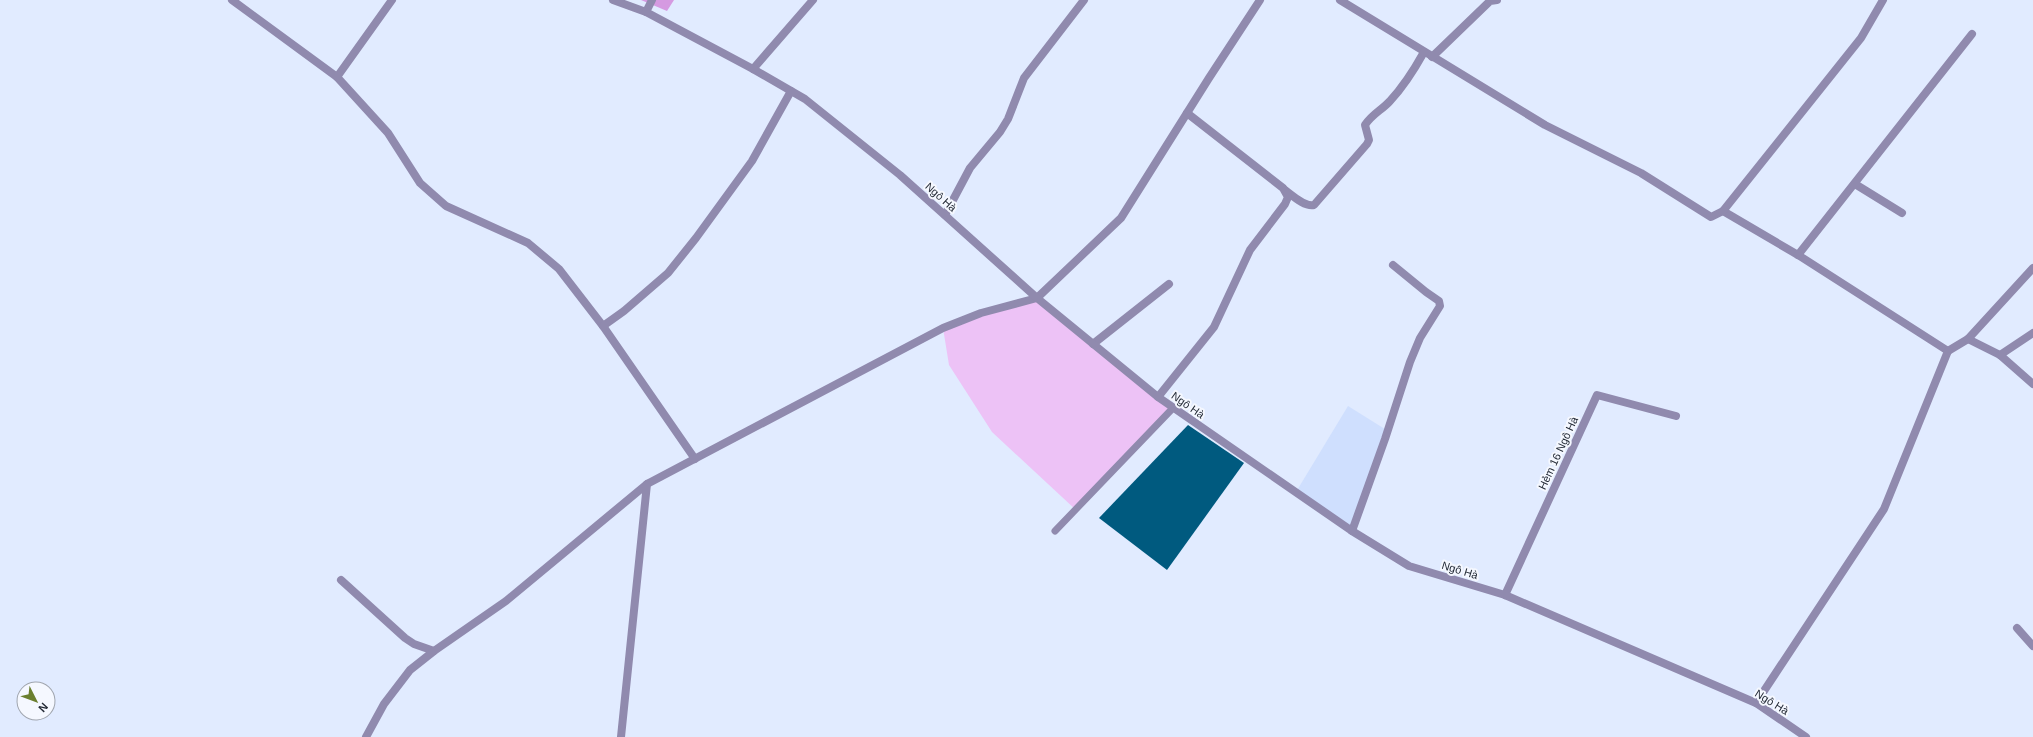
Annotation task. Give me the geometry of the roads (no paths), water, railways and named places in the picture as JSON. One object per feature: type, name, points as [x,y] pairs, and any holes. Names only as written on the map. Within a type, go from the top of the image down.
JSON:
[{"type":"street","points":[[232,0],[337,77],[388,133],[420,183],[446,206],[528,243],[559,269],[603,326],[695,459]]},
{"type":"street","points":[[337,77],[392,0]]},
{"type":"street","name":"Ngô Hà","points":[[613,0],[646,12],[753,69],[805,99],[894,170],[1037,298],[1158,397],[1352,531],[1408,566],[1505,595],[1756,703],[1806,737]]},
{"type":"street","points":[[646,12],[652,0]]},
{"type":"street","points":[[753,69],[813,0]]},
{"type":"street","points":[[945,215],[970,168],[1000,132],[1008,119],[1024,78],[1084,0]]},
{"type":"street","points":[[366,737],[396,688],[410,670],[434,651],[506,601],[647,484],[943,328],[981,313],[1037,298],[1122,218],[1187,113],[1260,0]]},
{"type":"street","points":[[1340,0],[1545,125],[1641,173],[1711,217],[1723,211],[1861,38],[1883,0]]},
{"type":"street","points":[[1432,57],[1490,1],[1497,0]]},
{"type":"street","points":[[1798,255],[1972,34]]},
{"type":"street","points":[[1187,113],[1283,188],[1310,206],[1314,204],[1367,144],[1369,140],[1366,125],[1369,118],[1388,103],[1405,85],[1424,52]]},
{"type":"street","points":[[603,326],[624,311],[668,272],[696,238],[752,161],[791,91]]},
{"type":"street","points":[[1855,184],[1902,213]]},
{"type":"street","points":[[1158,397],[1214,327],[1250,250],[1285,204],[1288,197],[1283,188]]},
{"type":"street","points":[[1723,211],[1798,255],[1948,351]]},
{"type":"street","points":[[1352,531],[1385,439],[1410,362],[1420,338],[1440,306],[1439,301],[1436,298],[1426,292],[1394,265]]},
{"type":"street","points":[[1756,703],[1884,509],[1948,351],[1968,339],[2033,268]]},
{"type":"street","points":[[1092,344],[1169,284]]},
{"type":"street","points":[[2000,355],[2033,333]]},
{"type":"street","points":[[1968,339],[2000,355],[2033,384]]},
{"type":"street","name":"Hẻm 16 Ngô Hà","points":[[1505,595],[1597,395],[1676,416]]},
{"type":"street","points":[[621,737],[647,484]]},
{"type":"street","points":[[341,580],[405,638],[414,644],[434,651]]},
{"type":"street","points":[[2017,628],[2033,646]]},
{"type":"lane","points":[[1055,531],[1173,408]]}]
